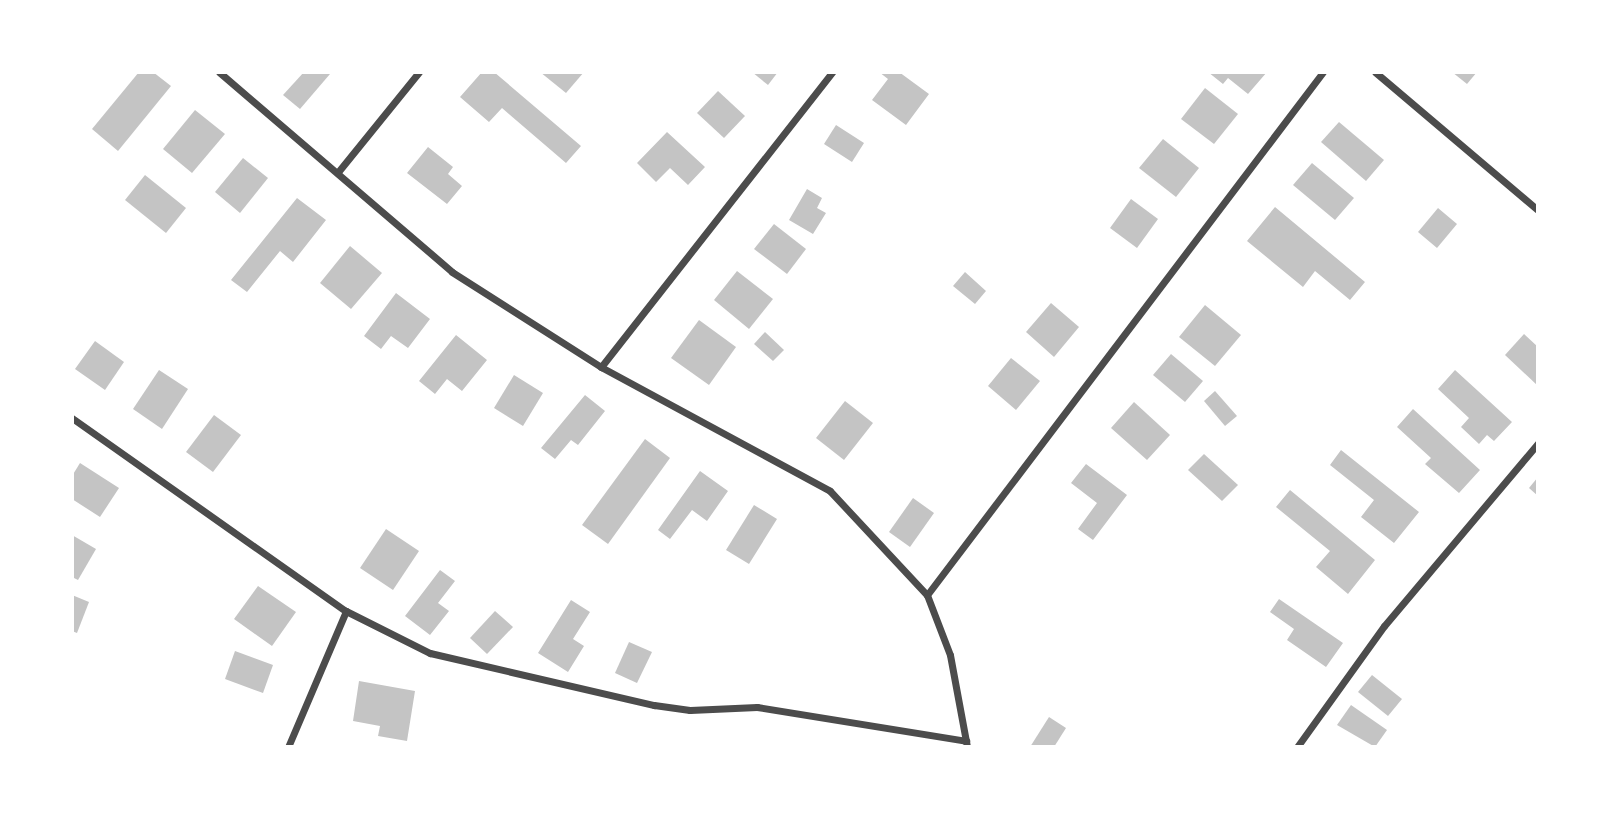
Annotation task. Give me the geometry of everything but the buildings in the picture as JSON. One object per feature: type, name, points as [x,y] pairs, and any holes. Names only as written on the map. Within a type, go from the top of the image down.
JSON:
[{"type":"street","points":[[72,418],[346,611],[430,653],[654,705],[757,707],[966,744],[950,655],[927,595],[830,491],[601,367],[452,272],[219,72]]},
{"type":"street","points":[[338,172],[419,72]]},
{"type":"street","points":[[601,367],[832,72]]},
{"type":"street","points":[[927,595],[1323,72]]},
{"type":"street","points":[[1375,72],[1538,210]]},
{"type":"street","points":[[1297,747],[1384,626],[1538,443]]},
{"type":"street","points":[[288,747],[346,611]]}]
